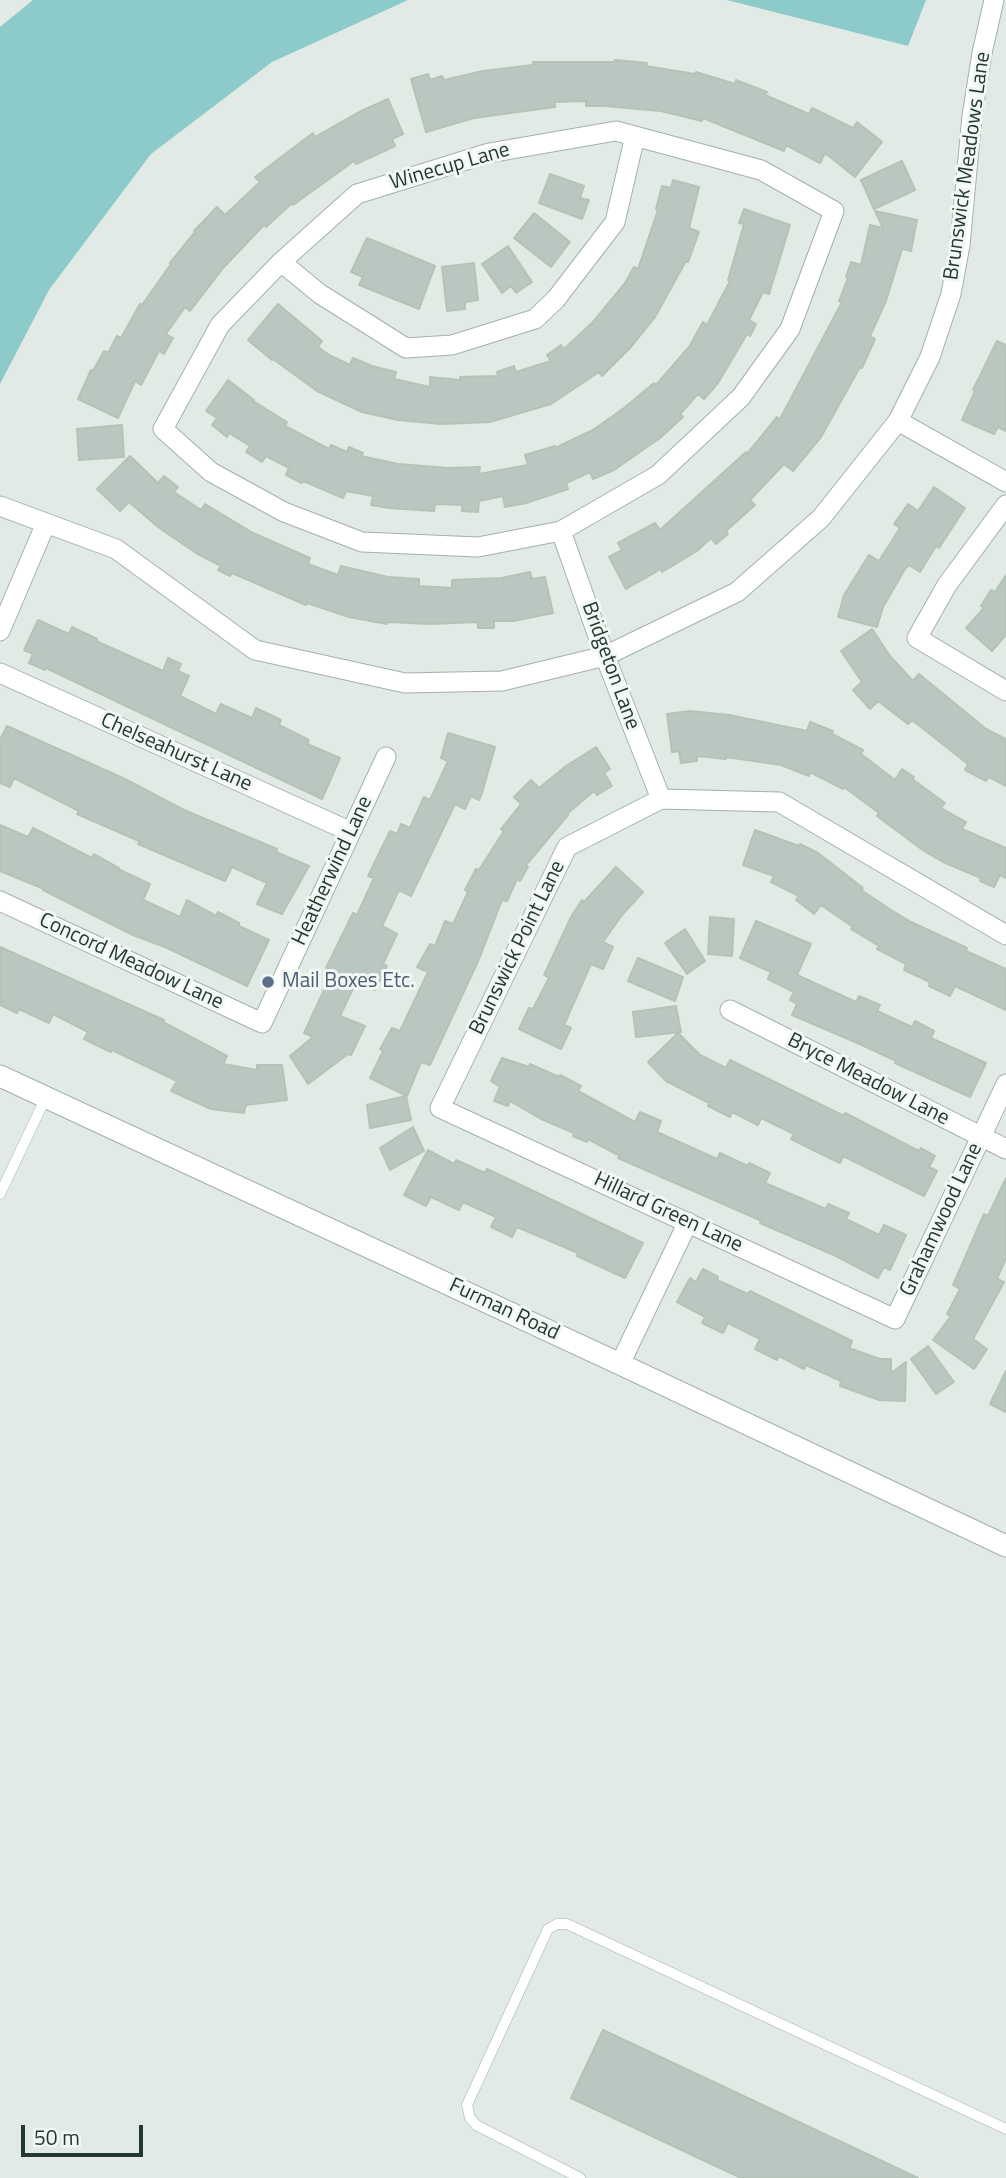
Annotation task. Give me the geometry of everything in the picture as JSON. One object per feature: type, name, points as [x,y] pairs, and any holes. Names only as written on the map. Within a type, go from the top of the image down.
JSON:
[{"type":"street","name":"Brunswick Meadows Lane","points":[[0,506],[116,549],[255,650],[405,683],[502,681],[605,656],[737,592],[821,518],[898,421],[930,357],[951,293],[960,245],[976,90],[994,0]]},
{"type":"street","name":"Winecup Lane","points":[[616,131],[635,136],[761,170],[834,211],[790,328],[741,397],[658,475],[561,531],[478,547],[362,542],[284,512],[211,472],[163,429],[220,325],[281,262],[357,194],[489,153],[616,131]]},
{"type":"street","points":[[281,262],[320,294],[406,348],[452,345],[535,319],[556,299],[615,222],[635,136]]},
{"type":"street","points":[[898,421],[1006,482]]},
{"type":"street","points":[[1006,505],[947,585],[917,638],[1006,691]]},
{"type":"street","points":[[0,631],[46,523]]},
{"type":"street","name":"Bridgeton Lane","points":[[561,531],[605,656],[661,799]]},
{"type":"street","name":"Chelseahurst Lane","points":[[0,673],[352,832]]},
{"type":"street","name":"Heatherwind Lane","points":[[262,1023],[386,757]]},
{"type":"street","name":"Brunswick Point Lane","points":[[440,1108],[567,847],[661,799],[779,802],[1006,935]]},
{"type":"street","name":"Concord Meadow Lane","points":[[0,901],[262,1023]]},
{"type":"street","name":"Bryce Meadow Lane","points":[[730,1010],[1006,1149]]},
{"type":"street","name":"Furman Road","points":[[0,1076],[1006,1546]]},
{"type":"street","name":"Grahamwood Lane","points":[[895,1319],[1006,1084]]},
{"type":"street","name":"Hillard Green Lane","points":[[440,1108],[895,1319]]},
{"type":"street","points":[[620,1364],[688,1223]]},
{"type":"lane","points":[[0,1194],[46,1097]]},
{"type":"lane","points":[[580,2178],[476,2125],[470,2118],[467,2105],[548,1929],[557,1924],[567,1924],[1006,2129]]},
{"type":"water","points":[[33,0],[408,0],[272,62],[151,154],[49,290],[0,384],[0,27]]},
{"type":"water","points":[[727,0],[926,0],[908,46]]},
{"type":"building","points":[[615,60],[647,63],[646,66],[695,74],[696,72],[735,84],[736,80],[767,92],[765,95],[809,114],[812,108],[853,128],[857,122],[882,142],[855,177],[825,153],[820,163],[786,145],[784,151],[703,118],[702,121],[661,111],[586,106],[586,101],[555,102],[555,107],[474,118],[426,132],[411,79],[428,74],[430,80],[442,76],[444,80],[483,71],[533,65],[533,62]]},
{"type":"building","points":[[388,99],[403,134],[392,139],[395,146],[356,164],[354,161],[293,205],[292,203],[266,227],[264,225],[224,267],[190,311],[185,307],[166,334],[173,338],[164,354],[159,351],[141,385],[135,381],[118,418],[78,399],[91,370],[93,371],[104,351],[108,353],[117,336],[121,338],[140,304],[142,305],[170,263],[194,231],[217,207],[225,215],[260,182],[255,177],[313,133],[315,137]]},
{"type":"building","points":[[902,161],[915,190],[874,209],[861,180]]},
{"type":"building","points":[[550,174],[584,186],[580,198],[589,200],[582,219],[539,203]]},
{"type":"building","points":[[673,180],[699,187],[689,228],[699,232],[688,262],[686,261],[655,317],[630,348],[602,376],[599,372],[551,404],[490,422],[441,424],[398,420],[362,412],[317,391],[248,340],[278,304],[322,341],[318,347],[329,355],[350,365],[353,358],[396,372],[394,379],[430,387],[430,377],[460,380],[460,377],[498,376],[497,372],[514,366],[516,372],[551,361],[547,355],[561,345],[564,349],[593,322],[625,283],[634,267],[638,269],[658,210],[656,209],[662,186],[671,188]]},
{"type":"building","points":[[744,209],[790,225],[769,294],[763,292],[749,320],[756,324],[750,336],[747,334],[718,383],[704,399],[698,394],[680,414],[683,417],[660,438],[614,470],[593,479],[590,472],[566,483],[568,489],[505,507],[503,496],[479,501],[478,512],[462,511],[462,505],[435,504],[434,511],[371,505],[373,496],[346,491],[343,498],[286,475],[289,468],[266,456],[262,462],[246,452],[250,446],[229,433],[227,437],[212,425],[217,418],[206,411],[228,380],[253,401],[287,422],[285,426],[329,449],[331,445],[347,452],[349,447],[363,453],[361,456],[398,464],[448,468],[480,467],[479,474],[528,465],[525,455],[555,448],[593,430],[654,383],[656,385],[689,347],[703,322],[707,325],[730,281],[728,280],[744,224],[739,223]]},
{"type":"building","points":[[875,211],[917,220],[911,251],[902,249],[886,301],[870,336],[875,339],[862,368],[860,367],[821,437],[793,471],[784,464],[750,500],[755,505],[726,531],[728,534],[716,544],[711,538],[697,551],[662,572],[661,569],[626,589],[609,557],[622,550],[618,543],[655,523],[660,530],[746,452],[747,454],[777,417],[780,419],[842,302],[839,301],[851,262],[861,265],[870,225],[883,228]]},
{"type":"building","points":[[534,213],[570,242],[551,267],[514,238]]},
{"type":"building","points":[[367,238],[435,266],[419,309],[359,285],[363,277],[351,272]]},
{"type":"building","points":[[508,246],[532,282],[516,293],[511,286],[502,293],[482,264]]},
{"type":"building","points":[[474,263],[478,300],[465,302],[465,309],[447,311],[442,267]]},
{"type":"building","points":[[997,341],[1006,345],[1006,431],[998,427],[994,434],[962,420]]},
{"type":"building","points":[[122,425],[124,457],[79,460],[77,429]]},
{"type":"building","points":[[130,456],[158,483],[164,476],[178,487],[174,492],[201,510],[205,504],[253,533],[310,558],[308,564],[338,575],[341,566],[388,577],[419,579],[419,586],[452,588],[452,580],[502,578],[530,572],[532,579],[545,577],[553,613],[513,621],[494,621],[494,628],[478,628],[478,622],[387,624],[349,617],[307,603],[306,605],[232,573],[230,576],[218,570],[221,566],[196,553],[158,527],[129,502],[120,511],[97,489]]},
{"type":"building","points":[[934,487],[965,508],[939,548],[936,546],[920,572],[909,565],[905,569],[883,607],[877,627],[838,617],[844,595],[869,555],[879,561],[900,528],[894,524],[908,504],[918,511]]},
{"type":"building","points":[[1006,575],[1006,635],[992,651],[966,628],[984,608],[981,606],[991,590],[995,592]]},
{"type":"building","points":[[38,620],[69,634],[72,627],[97,639],[96,641],[163,671],[168,658],[181,664],[178,671],[189,676],[180,696],[216,714],[221,704],[252,718],[256,708],[281,720],[279,725],[309,740],[307,744],[340,758],[322,799],[46,668],[45,670],[29,663],[33,654],[24,650]]},
{"type":"building","points":[[872,629],[890,656],[913,681],[919,674],[986,729],[1006,739],[1006,786],[989,777],[986,781],[965,770],[968,764],[912,720],[908,724],[878,701],[870,709],[853,690],[862,682],[841,651]]},
{"type":"building","points":[[690,711],[729,715],[807,731],[810,722],[833,731],[832,734],[863,750],[861,754],[895,780],[902,769],[914,777],[912,779],[945,803],[941,808],[966,822],[962,829],[1006,848],[1006,878],[1000,875],[994,887],[980,881],[981,878],[943,862],[877,816],[879,813],[844,787],[843,789],[810,772],[809,776],[781,765],[726,757],[697,756],[697,761],[681,763],[679,751],[672,752],[667,714]]},
{"type":"building","points":[[7,726],[309,866],[282,914],[257,904],[267,883],[232,867],[225,881],[138,844],[139,841],[77,814],[79,811],[14,778],[10,787],[0,783],[0,740]]},
{"type":"building","points":[[448,733],[495,747],[482,793],[479,800],[471,796],[465,809],[455,804],[411,896],[399,890],[382,926],[397,934],[383,964],[387,966],[375,990],[356,982],[340,1016],[365,1026],[351,1055],[348,1054],[308,1084],[290,1056],[313,1037],[304,1033],[333,971],[326,968],[353,913],[357,915],[374,878],[368,876],[390,831],[397,834],[401,824],[410,828],[424,797],[430,800],[448,761],[441,758]]},
{"type":"building","points":[[596,747],[610,769],[604,773],[612,786],[597,795],[594,791],[567,814],[526,865],[528,867],[520,881],[517,879],[507,901],[502,900],[479,959],[430,1065],[421,1062],[407,1096],[370,1078],[383,1051],[380,1049],[392,1028],[400,1031],[428,972],[417,967],[430,944],[435,946],[445,921],[453,924],[476,869],[479,870],[504,831],[501,829],[521,804],[514,797],[531,780],[539,788]]},
{"type":"building","points":[[0,825],[28,837],[33,828],[92,858],[94,854],[150,884],[143,900],[180,917],[187,900],[216,916],[218,912],[239,923],[239,926],[269,940],[247,986],[165,947],[133,935],[44,889],[0,871]]},
{"type":"building","points":[[755,830],[799,846],[800,844],[818,853],[863,888],[861,890],[891,910],[967,948],[966,951],[1006,969],[1006,1010],[955,986],[950,996],[929,986],[930,982],[904,970],[906,964],[877,949],[879,946],[851,929],[853,927],[821,905],[814,914],[796,900],[799,896],[771,882],[774,876],[743,865]]},
{"type":"building","points":[[616,867],[643,892],[603,942],[613,947],[603,969],[591,964],[564,1025],[571,1028],[561,1049],[519,1029],[549,978],[544,975],[572,915],[582,900],[584,902]]},
{"type":"building","points":[[710,917],[734,919],[732,956],[708,954]]},
{"type":"building","points":[[756,921],[811,944],[797,975],[856,1002],[859,996],[880,1005],[877,1011],[912,1027],[915,1021],[934,1031],[931,1038],[986,1063],[970,1097],[792,1015],[797,1004],[790,1000],[794,992],[768,979],[771,972],[740,958]]},
{"type":"building","points":[[685,929],[705,961],[687,974],[665,943]]},
{"type":"building","points":[[0,947],[164,1020],[163,1022],[227,1056],[223,1064],[257,1070],[257,1065],[282,1065],[287,1100],[246,1105],[244,1113],[211,1109],[171,1091],[177,1081],[84,1039],[88,1032],[53,1014],[49,1023],[19,1009],[17,1013],[0,1005]]},
{"type":"building","points":[[638,958],[683,977],[675,1001],[628,981]]},
{"type":"building","points":[[676,1006],[681,1032],[636,1037],[633,1012]]},
{"type":"building","points":[[678,1033],[700,1055],[726,1068],[730,1060],[844,1116],[845,1113],[919,1151],[921,1148],[935,1156],[929,1167],[937,1171],[924,1196],[843,1156],[840,1163],[817,1152],[791,1139],[794,1134],[761,1118],[758,1125],[732,1112],[730,1117],[666,1081],[648,1062]]},
{"type":"building","points":[[502,1058],[529,1067],[530,1064],[559,1077],[560,1075],[581,1086],[578,1091],[635,1122],[640,1112],[661,1121],[657,1132],[717,1159],[720,1153],[748,1166],[749,1163],[770,1173],[765,1183],[826,1209],[828,1204],[849,1213],[846,1219],[879,1235],[884,1225],[906,1235],[890,1270],[884,1267],[878,1278],[836,1256],[760,1223],[762,1221],[618,1158],[620,1156],[588,1139],[587,1142],[573,1136],[574,1133],[541,1119],[510,1101],[508,1106],[494,1101],[500,1087],[491,1081]]},
{"type":"building","points":[[406,1096],[411,1120],[370,1128],[367,1105]]},
{"type":"building","points":[[413,1127],[424,1151],[390,1170],[380,1148]]},
{"type":"building","points":[[428,1150],[454,1164],[456,1160],[485,1173],[487,1169],[643,1243],[625,1278],[577,1256],[578,1253],[517,1227],[512,1237],[491,1227],[496,1217],[463,1202],[459,1210],[431,1197],[426,1206],[404,1195]]},
{"type":"building","points":[[1006,1178],[1006,1258],[997,1279],[1004,1282],[973,1339],[987,1349],[974,1369],[933,1340],[951,1316],[947,1314],[960,1289],[953,1285],[984,1214],[988,1216]]},
{"type":"building","points":[[703,1269],[718,1277],[717,1280],[748,1294],[750,1291],[852,1341],[849,1348],[880,1359],[891,1359],[891,1373],[906,1362],[905,1401],[879,1400],[840,1386],[841,1381],[806,1365],[804,1369],[779,1356],[777,1360],[755,1349],[760,1339],[728,1323],[723,1333],[702,1323],[705,1317],[677,1302],[690,1278],[696,1282]]},
{"type":"building","points":[[928,1346],[954,1382],[936,1394],[911,1359]]},
{"type":"building","points":[[1006,1371],[1006,1412],[990,1404]]},
{"type":"building","points":[[603,2030],[918,2178],[741,2178],[571,2098]]},
{"type":"place","name":"Mail Boxes Etc.","points":[[268,982]]}]
